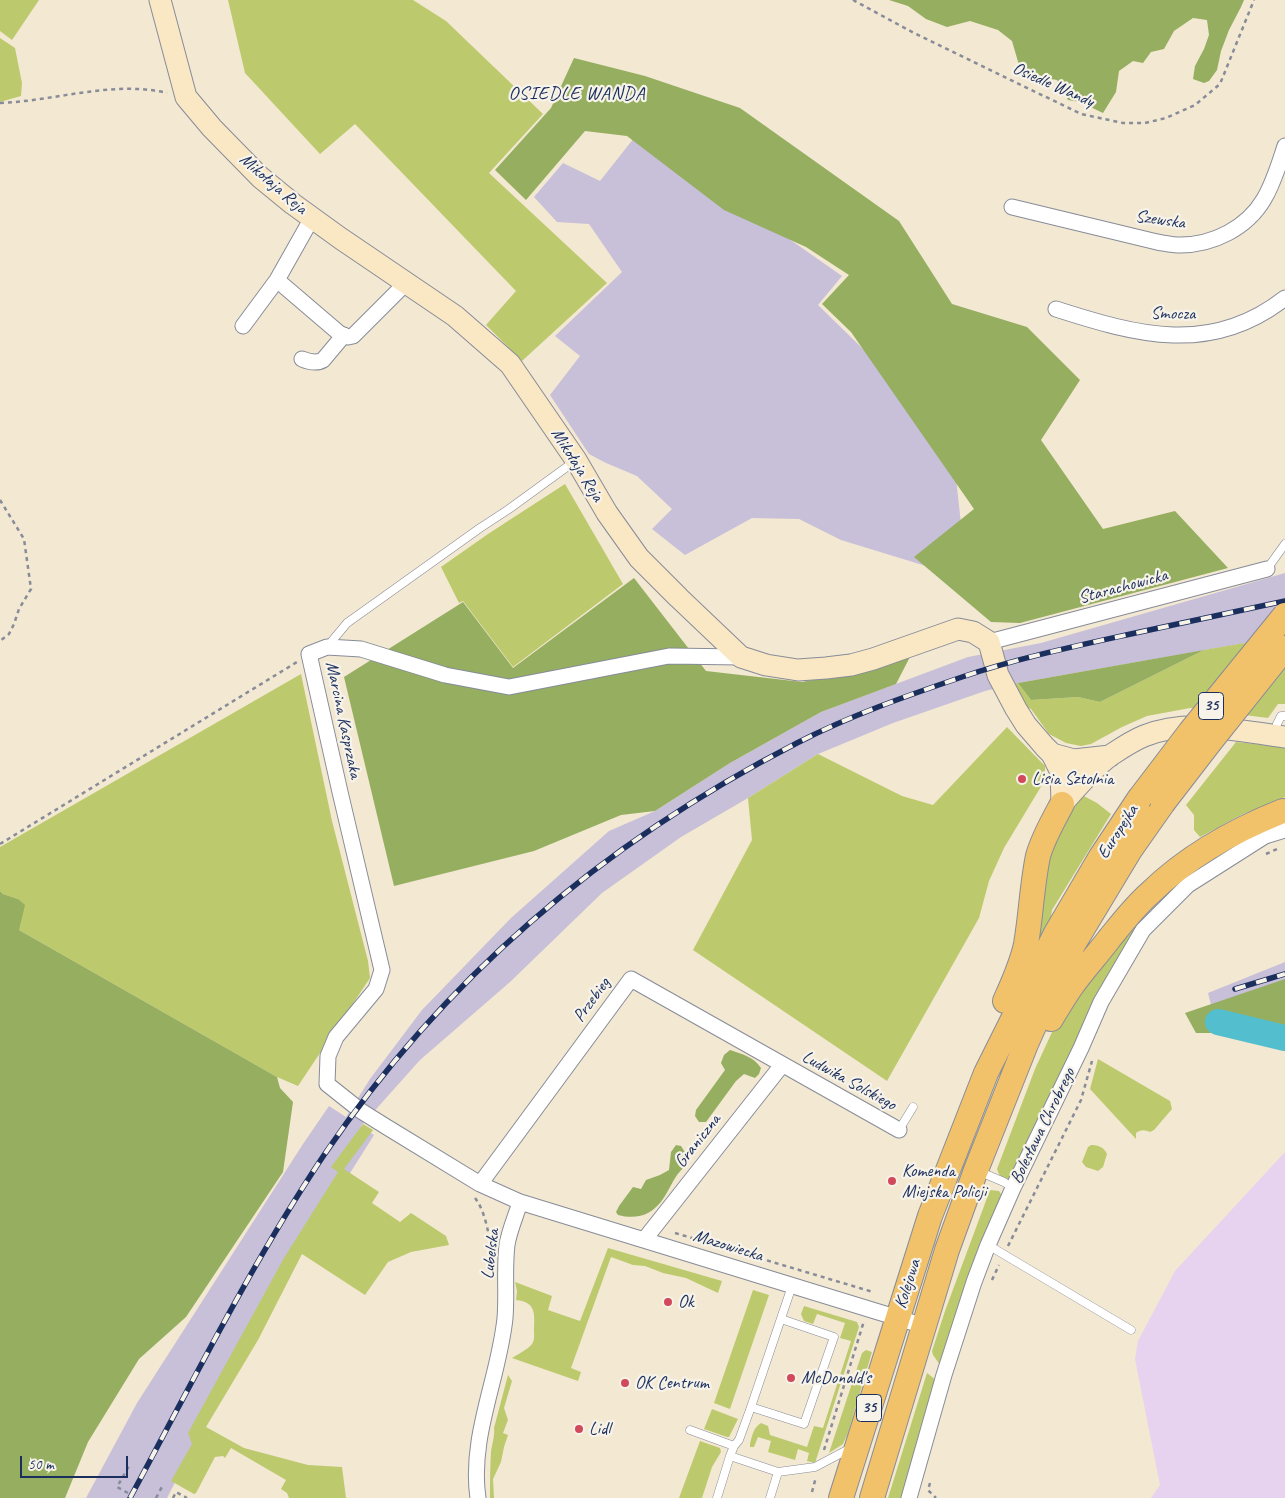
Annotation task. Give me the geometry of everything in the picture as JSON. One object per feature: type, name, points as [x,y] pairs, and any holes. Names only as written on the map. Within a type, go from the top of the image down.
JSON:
[{"type":"main road","name":"Europejka","points":[[986,1073],[1056,933],[1100,858],[1140,799],[1190,732],[1285,615]]},
{"type":"main road","name":"Europejka","points":[[1009,1090],[1026,1044],[1051,988],[1074,943],[1126,858],[1163,803],[1285,648]]},
{"type":"main road","points":[[986,1073],[999,1013],[1017,975],[1026,946],[1039,855],[1048,829],[1062,804]]},
{"type":"main road","points":[[1009,1090],[1071,986],[1149,893],[1197,857],[1234,833],[1256,822],[1284,815]]},
{"type":"main road","name":"Kolejowa","points":[[841,1498],[930,1216],[986,1073]]},
{"type":"main road","name":"Kolejowa","points":[[872,1498],[947,1250],[976,1170],[1009,1090]]},
{"type":"street","name":"Mikołaja Reja","points":[[160,0],[186,97],[212,128],[260,177],[312,218],[455,316],[510,364],[576,460],[607,513],[639,558],[741,657],[798,670],[826,668],[873,659],[958,629],[973,632],[989,642]]},
{"type":"street","name":"Szewska","points":[[1012,207],[1157,242],[1180,245],[1206,241],[1226,235],[1254,214],[1264,200],[1275,177],[1285,146]]},
{"type":"street","points":[[243,326],[277,280],[312,218]]},
{"type":"street","points":[[277,280],[339,333],[353,336],[406,283]]},
{"type":"street","name":"Smocza","points":[[1056,309],[1108,325],[1147,334],[1182,336],[1220,331],[1251,320],[1285,298]]},
{"type":"street","points":[[302,359],[313,362],[323,360],[344,335]]},
{"type":"street","name":"Starachowicka","points":[[989,642],[1267,569]]},
{"type":"street","points":[[989,642],[998,675],[1016,709],[1026,725],[1052,754],[1060,772],[1062,804]]},
{"type":"street","name":"Marcina Kasprzaka","points":[[477,1190],[358,1108],[327,1084],[328,1056],[336,1037],[376,988],[382,970],[310,654],[327,646],[361,649],[445,676],[509,687],[669,656],[741,657]]},
{"type":"street","points":[[1062,804],[1110,756],[1143,736],[1169,729],[1203,727],[1280,736]]},
{"type":"street","points":[[1052,754],[1074,760],[1110,756]]},
{"type":"street","name":"Bolesława Chrobrego","points":[[914,1496],[944,1375],[988,1244],[1101,1002],[1143,930],[1188,885],[1265,836],[1284,815]]},
{"type":"street","name":"Przebieg","points":[[477,1190],[631,979],[782,1065]]},
{"type":"street","name":"Ludwika Solskiego","points":[[782,1065],[898,1130]]},
{"type":"street","name":"Graniczna","points":[[644,1240],[782,1065]]},
{"type":"street","points":[[477,1190],[520,1202]]},
{"type":"street","name":"Mazowiecka","points":[[520,1202],[924,1326]]},
{"type":"street","name":"Lubelska","points":[[478,1498],[476,1485],[478,1450],[484,1416],[498,1362],[505,1317],[507,1243],[520,1202]]},
{"type":"lane","points":[[327,646],[347,623],[576,460]]},
{"type":"lane","points":[[1267,569],[1285,544]]},
{"type":"lane","points":[[1280,736],[1277,724],[1281,716],[1285,716]]},
{"type":"lane","points":[[898,1130],[912,1107]]},
{"type":"lane","points":[[976,1170],[998,1179],[1013,1188]]},
{"type":"lane","points":[[988,1244],[1131,1330]]},
{"type":"lane","points":[[717,1498],[730,1456],[739,1440],[792,1286]]},
{"type":"lane","points":[[751,1407],[804,1424],[807,1416],[834,1336],[781,1319]]},
{"type":"lane","points":[[690,1430],[734,1446]]},
{"type":"lane","points":[[730,1456],[778,1472],[814,1467],[857,1444]]},
{"type":"lane","points":[[770,1498],[778,1472]]},
{"type":"path","name":"Osiedle Wandy","points":[[852,0],[914,34],[1081,114],[1123,123],[1145,123],[1166,118],[1195,105],[1220,84],[1254,0]]},
{"type":"path","points":[[0,103],[98,91],[125,90],[155,90],[186,97]]},
{"type":"path","points":[[0,500],[24,539],[31,589],[19,609],[9,634],[0,641]]},
{"type":"path","points":[[0,844],[310,654]]},
{"type":"path","points":[[1262,856],[1278,849]]},
{"type":"path","points":[[1006,1251],[1081,1100],[1093,1058]]},
{"type":"path","points":[[477,1190],[492,1254]]},
{"type":"path","points":[[654,1227],[873,1292]]},
{"type":"path","points":[[989,1286],[1002,1259]]},
{"type":"path","points":[[812,1492],[864,1321]]},
{"type":"path","points":[[128,1493],[117,1487],[129,1466]]},
{"type":"path","points":[[156,1498],[163,1485]]},
{"type":"path","points":[[175,1498],[176,1492],[187,1498]]},
{"type":"shaded area","points":[[638,133],[842,276],[818,305],[900,385],[955,469],[961,524],[926,566],[841,540],[799,519],[752,518],[685,555],[652,529],[672,509],[637,476],[589,454],[550,395],[580,356],[555,336],[622,272],[589,224],[557,222],[534,197],[563,163],[600,181]]},
{"type":"shaded area","points":[[1285,573],[1285,636],[1018,683],[985,691],[893,723],[818,754],[681,837],[602,893],[510,982],[420,1060],[361,1126],[374,1135],[265,1308],[167,1498],[86,1498],[137,1403],[329,1106],[346,1117],[370,1079],[422,1010],[511,918],[609,831],[655,811],[730,763],[821,712],[968,657],[1041,643]]},
{"type":"shaded area","points":[[1285,962],[1285,988],[1213,1012],[1208,993]]},
{"type":"shaded area","points":[[1285,1152],[1285,1498],[1151,1498],[1160,1485],[1135,1359],[1138,1341],[1175,1271]]},
{"type":"green space","points":[[0,0],[39,0],[12,40],[0,31]]},
{"type":"green space","points":[[228,0],[413,0],[446,21],[543,114],[489,173],[607,283],[522,361],[486,325],[516,291],[355,124],[320,154],[245,73]]},
{"type":"green space","points":[[889,0],[1244,0],[1229,30],[1221,51],[1217,70],[1209,81],[1204,83],[1193,79],[1195,66],[1209,35],[1207,20],[1193,18],[1174,31],[1164,49],[1151,52],[1143,63],[1133,61],[1119,71],[1116,92],[1103,113],[1080,102],[1068,100],[1057,80],[1045,78],[1019,65],[1012,41],[998,30],[970,21],[947,27],[926,19],[908,6]]},
{"type":"green space","points":[[0,38],[15,48],[22,83],[21,96],[0,102]]},
{"type":"green space","points":[[574,58],[645,76],[740,108],[899,221],[952,304],[1027,327],[1080,380],[1041,440],[1103,529],[1175,511],[1228,568],[1020,623],[991,622],[914,557],[974,509],[851,332],[822,304],[849,275],[806,247],[724,210],[627,136],[585,131],[526,200],[495,170],[551,108]]},
{"type":"green space","points":[[565,484],[623,584],[513,667],[463,601],[459,603],[441,567]]},
{"type":"green space","points":[[634,578],[706,671],[802,682],[872,668],[912,653],[896,684],[821,712],[730,763],[655,811],[621,815],[534,851],[394,886],[344,677],[463,602],[513,668]]},
{"type":"green space","points":[[1285,636],[1285,704],[1278,704],[1268,718],[1190,708],[1147,716],[1091,744],[1081,746],[1066,743],[1049,734],[1031,709],[1023,706],[1012,684],[1018,683],[1031,700],[1078,697],[1100,702],[1204,650]]},
{"type":"green space","points":[[1204,650],[1100,702],[1078,697],[1031,700],[1018,683]]},
{"type":"green space","points":[[301,674],[332,821],[368,961],[370,978],[298,1086],[277,1077],[19,930],[18,899],[3,894],[0,891],[0,847]]},
{"type":"green space","points":[[1007,727],[1045,766],[1045,780],[1004,848],[989,881],[979,918],[887,1081],[693,950],[752,840],[748,798],[818,754],[902,796],[933,805]]},
{"type":"green space","points":[[1236,742],[1285,747],[1285,797],[1241,815],[1200,837],[1194,830],[1194,815],[1186,805]]},
{"type":"green space","points":[[1082,795],[1097,803],[1111,814],[1052,910],[1050,922],[1030,962],[1047,868],[1062,830]]},
{"type":"green space","points":[[0,891],[3,894],[18,899],[25,905],[19,930],[277,1077],[280,1088],[293,1102],[283,1172],[186,1317],[139,1359],[88,1442],[65,1498],[0,1498]]},
{"type":"green space","points":[[1129,928],[1137,933],[1011,1180],[1004,1179],[1000,1176],[997,1169],[1035,1069],[1053,1030]]},
{"type":"green space","points":[[1285,979],[1285,1045],[1236,1033],[1196,1033],[1185,1013]]},
{"type":"green space","points":[[730,1050],[755,1061],[761,1068],[759,1074],[755,1078],[744,1074],[736,1081],[706,1122],[699,1122],[695,1116],[696,1110],[725,1070],[721,1063],[724,1055]]},
{"type":"green space","points":[[1098,1059],[1170,1101],[1172,1109],[1154,1130],[1150,1132],[1143,1130],[1136,1133],[1136,1139],[1090,1089]]},
{"type":"green space","points":[[363,1124],[373,1130],[344,1169],[379,1192],[372,1203],[400,1222],[411,1213],[446,1236],[449,1245],[411,1252],[388,1262],[365,1295],[302,1254],[258,1340],[206,1427],[244,1448],[308,1465],[342,1467],[346,1498],[289,1498],[287,1493],[281,1489],[286,1480],[231,1448],[225,1458],[223,1456],[215,1457],[194,1494],[171,1481],[192,1444],[188,1433],[284,1258],[338,1172],[331,1167]]},
{"type":"green space","points":[[676,1145],[681,1146],[690,1160],[677,1175],[659,1204],[644,1215],[632,1217],[618,1215],[616,1212],[619,1206],[633,1187],[641,1189],[646,1180],[669,1170],[671,1152]]},
{"type":"green space","points":[[1091,1145],[1100,1147],[1107,1154],[1103,1167],[1098,1171],[1086,1167],[1082,1162],[1088,1147]]},
{"type":"green space","points":[[990,1190],[999,1191],[1003,1197],[940,1365],[932,1351]]},
{"type":"green space","points":[[608,1248],[722,1281],[718,1293],[686,1278],[663,1273],[645,1266],[633,1265],[611,1257],[571,1368],[581,1372],[578,1381],[512,1358],[530,1346],[534,1337],[534,1313],[527,1303],[516,1300],[515,1282],[552,1296],[548,1310],[580,1321]]},
{"type":"green space","points":[[753,1290],[769,1295],[730,1409],[714,1403]]},
{"type":"green space","points":[[804,1306],[857,1322],[859,1327],[815,1463],[807,1461],[809,1453],[798,1449],[795,1460],[768,1452],[771,1441],[758,1437],[754,1447],[750,1447],[753,1432],[761,1423],[768,1426],[770,1435],[807,1447],[814,1426],[823,1428],[851,1341],[840,1338],[845,1323],[817,1314],[813,1324],[804,1321],[801,1314]]},
{"type":"green space","points":[[866,1350],[872,1352],[848,1433],[843,1444],[829,1453],[862,1353]]},
{"type":"green space","points":[[927,1373],[936,1380],[901,1498],[888,1498]]},
{"type":"green space","points":[[508,1375],[512,1381],[504,1408],[508,1420],[503,1433],[508,1435],[501,1462],[493,1479],[494,1498],[490,1498],[491,1452],[494,1428]]},
{"type":"green space","points":[[712,1409],[738,1419],[729,1437],[704,1429]]},
{"type":"green space","points":[[700,1441],[720,1448],[721,1452],[712,1467],[702,1498],[679,1498]]},
{"type":"waterway","points":[[1218,1022],[1285,1038]]},
{"type":"railway","points":[[130,1498],[223,1324],[272,1238],[324,1155],[371,1090],[422,1029],[476,972],[534,919],[595,869],[660,824],[727,782],[817,733],[878,707],[962,677],[1023,659],[1285,601]]},
{"type":"railway","points":[[1235,989],[1285,974]]},
{"type":"place","name":"Lisia Sztolnia","points":[[1022,779]]},
{"type":"place","name":"Komenda Miejska Policji","points":[[892,1181]]},
{"type":"place","name":"Ok","points":[[668,1302]]},
{"type":"place","name":"McDonald's","points":[[791,1378]]},
{"type":"place","name":"OK Centrum","points":[[625,1383]]},
{"type":"place","name":"Lidl","points":[[579,1429]]},
{"type":"district","name":"OSIEDLE WANDA","points":[[577,94]]}]
